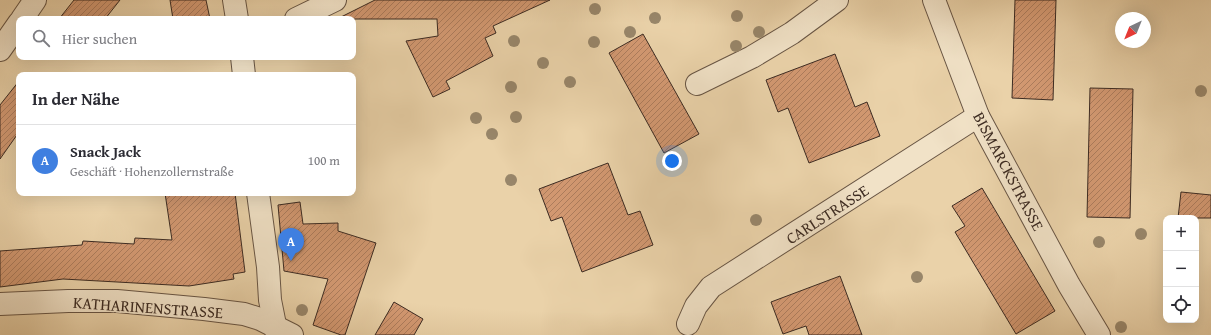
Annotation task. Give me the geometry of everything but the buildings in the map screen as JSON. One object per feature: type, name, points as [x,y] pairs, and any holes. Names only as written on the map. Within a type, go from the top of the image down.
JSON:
[{"type":"street","points":[[24,16],[35,0]]},
{"type":"street","points":[[234,0],[237,16]]},
{"type":"street","points":[[302,16],[335,0]]},
{"type":"street","points":[[697,84],[752,57],[792,33],[837,0]]},
{"type":"street","name":"BISMARCKSTRASSE","points":[[934,0],[978,116],[1069,285],[1099,335]]},
{"type":"street","points":[[0,50],[16,27]]},
{"type":"street","points":[[242,60],[244,72]]},
{"type":"street","name":"CARLSTRASSE","points":[[688,324],[696,306],[711,287],[978,116]]},
{"type":"street","points":[[258,196],[268,267],[270,300],[282,332]]},
{"type":"street","name":"KATHARINENSTRASSE","points":[[0,304],[68,301],[118,301],[244,314],[282,332]]},
{"type":"place","name":"Snack Jack","points":[[291,261]]}]
